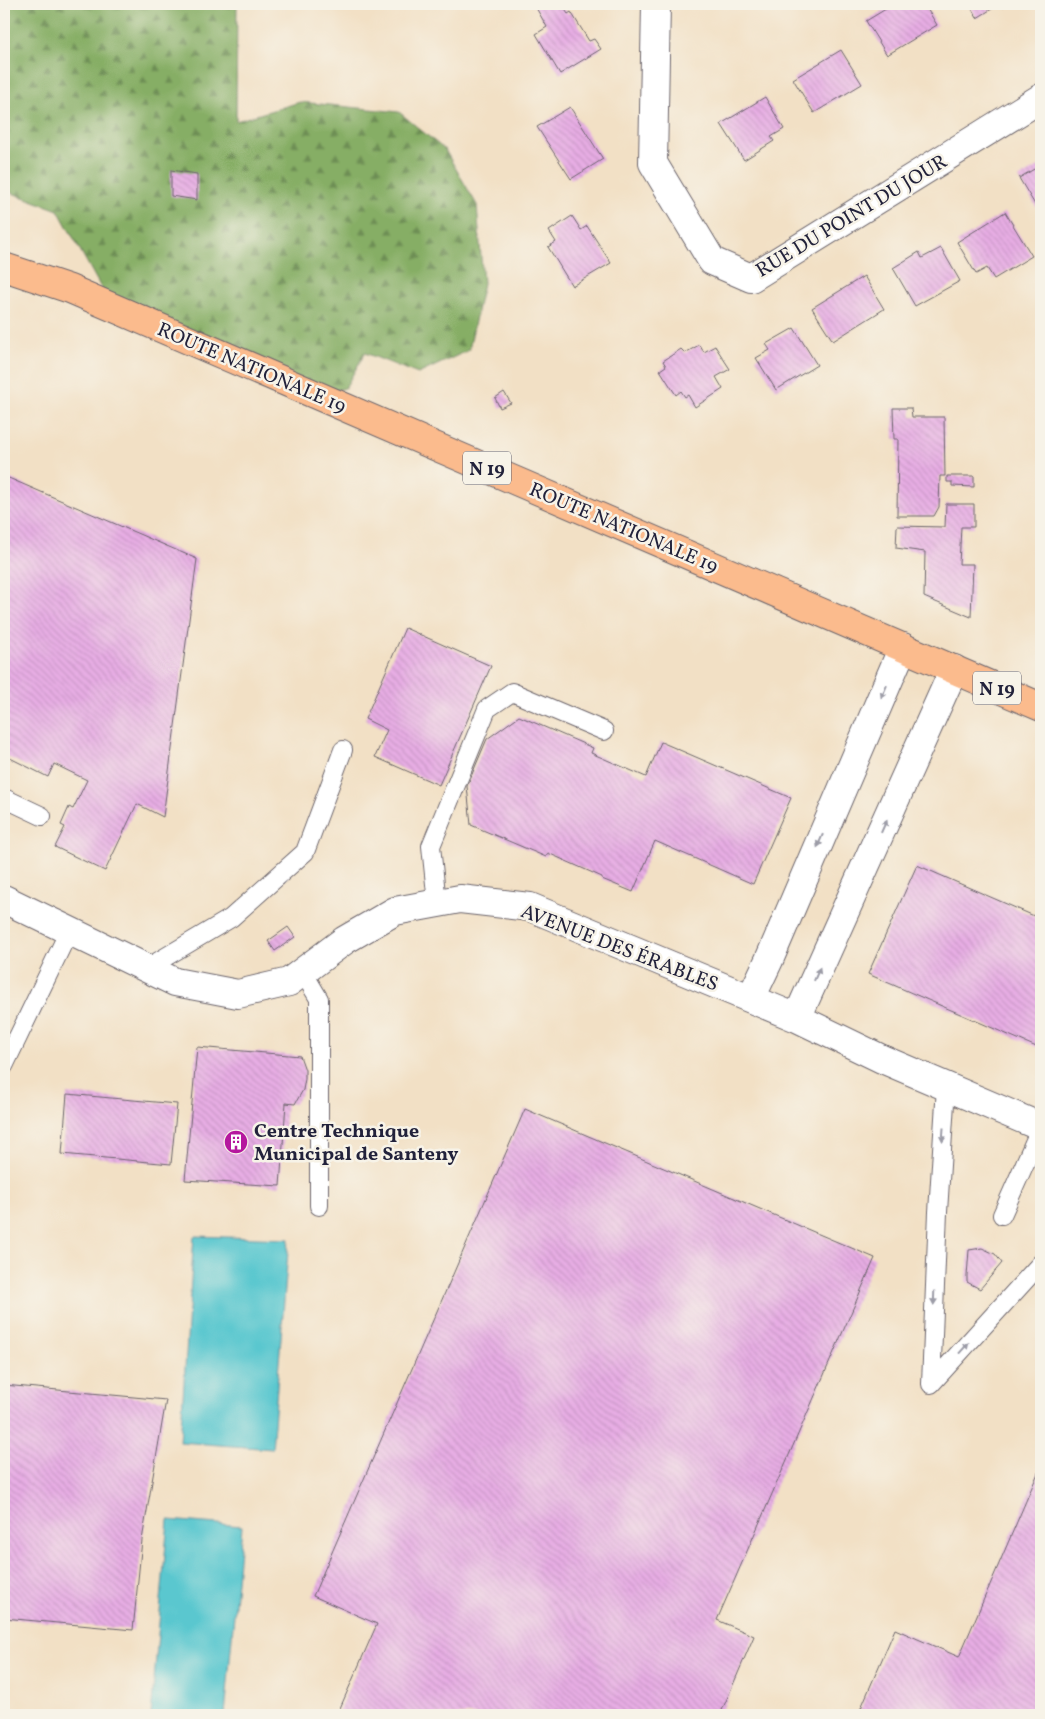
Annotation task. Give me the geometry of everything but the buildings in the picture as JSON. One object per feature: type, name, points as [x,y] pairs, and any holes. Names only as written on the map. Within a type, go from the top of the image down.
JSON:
[{"type":"main road","name":"ROUTE NATIONALE 19","points":[[4,252],[70,289]]},
{"type":"main road","name":"ROUTE NATIONALE 19","points":[[4,267],[70,289],[1041,707]]},
{"type":"street","name":"RUE DU POINT DU JOUR","points":[[656,4],[653,163],[712,261],[751,278],[1041,98]]},
{"type":"street","points":[[751,998],[903,648]]},
{"type":"street","points":[[798,1018],[954,669]]},
{"type":"street","name":"AVENUE DES ÉRABLES","points":[[4,899],[175,982],[238,994],[289,982],[345,940],[395,911],[460,899],[530,907],[798,1018],[882,1059],[1041,1127]]},
{"type":"lane","points":[[437,903],[431,846],[487,709],[512,692],[604,731]]},
{"type":"lane","points":[[147,968],[230,918],[305,852],[343,750]]},
{"type":"lane","points":[[4,798],[42,816]]},
{"type":"lane","points":[[4,1066],[69,931]]},
{"type":"lane","points":[[303,972],[319,999],[319,1206]]},
{"type":"lane","points":[[946,1087],[931,1384],[1041,1263]]},
{"type":"lane","points":[[1002,1215],[1041,1127]]},
{"type":"green space","points":[[4,4],[237,4],[236,121],[300,102],[399,112],[445,150],[477,205],[483,283],[469,350],[418,374],[365,353],[345,388],[316,396],[106,297],[58,210],[4,190]]},
{"type":"water","points":[[194,1236],[289,1239],[272,1449],[180,1442]]},
{"type":"water","points":[[168,1520],[242,1526],[225,1715],[151,1715]]},
{"type":"place","name":"Centre Technique Municipal de Santeny","points":[[236,1142]]}]
